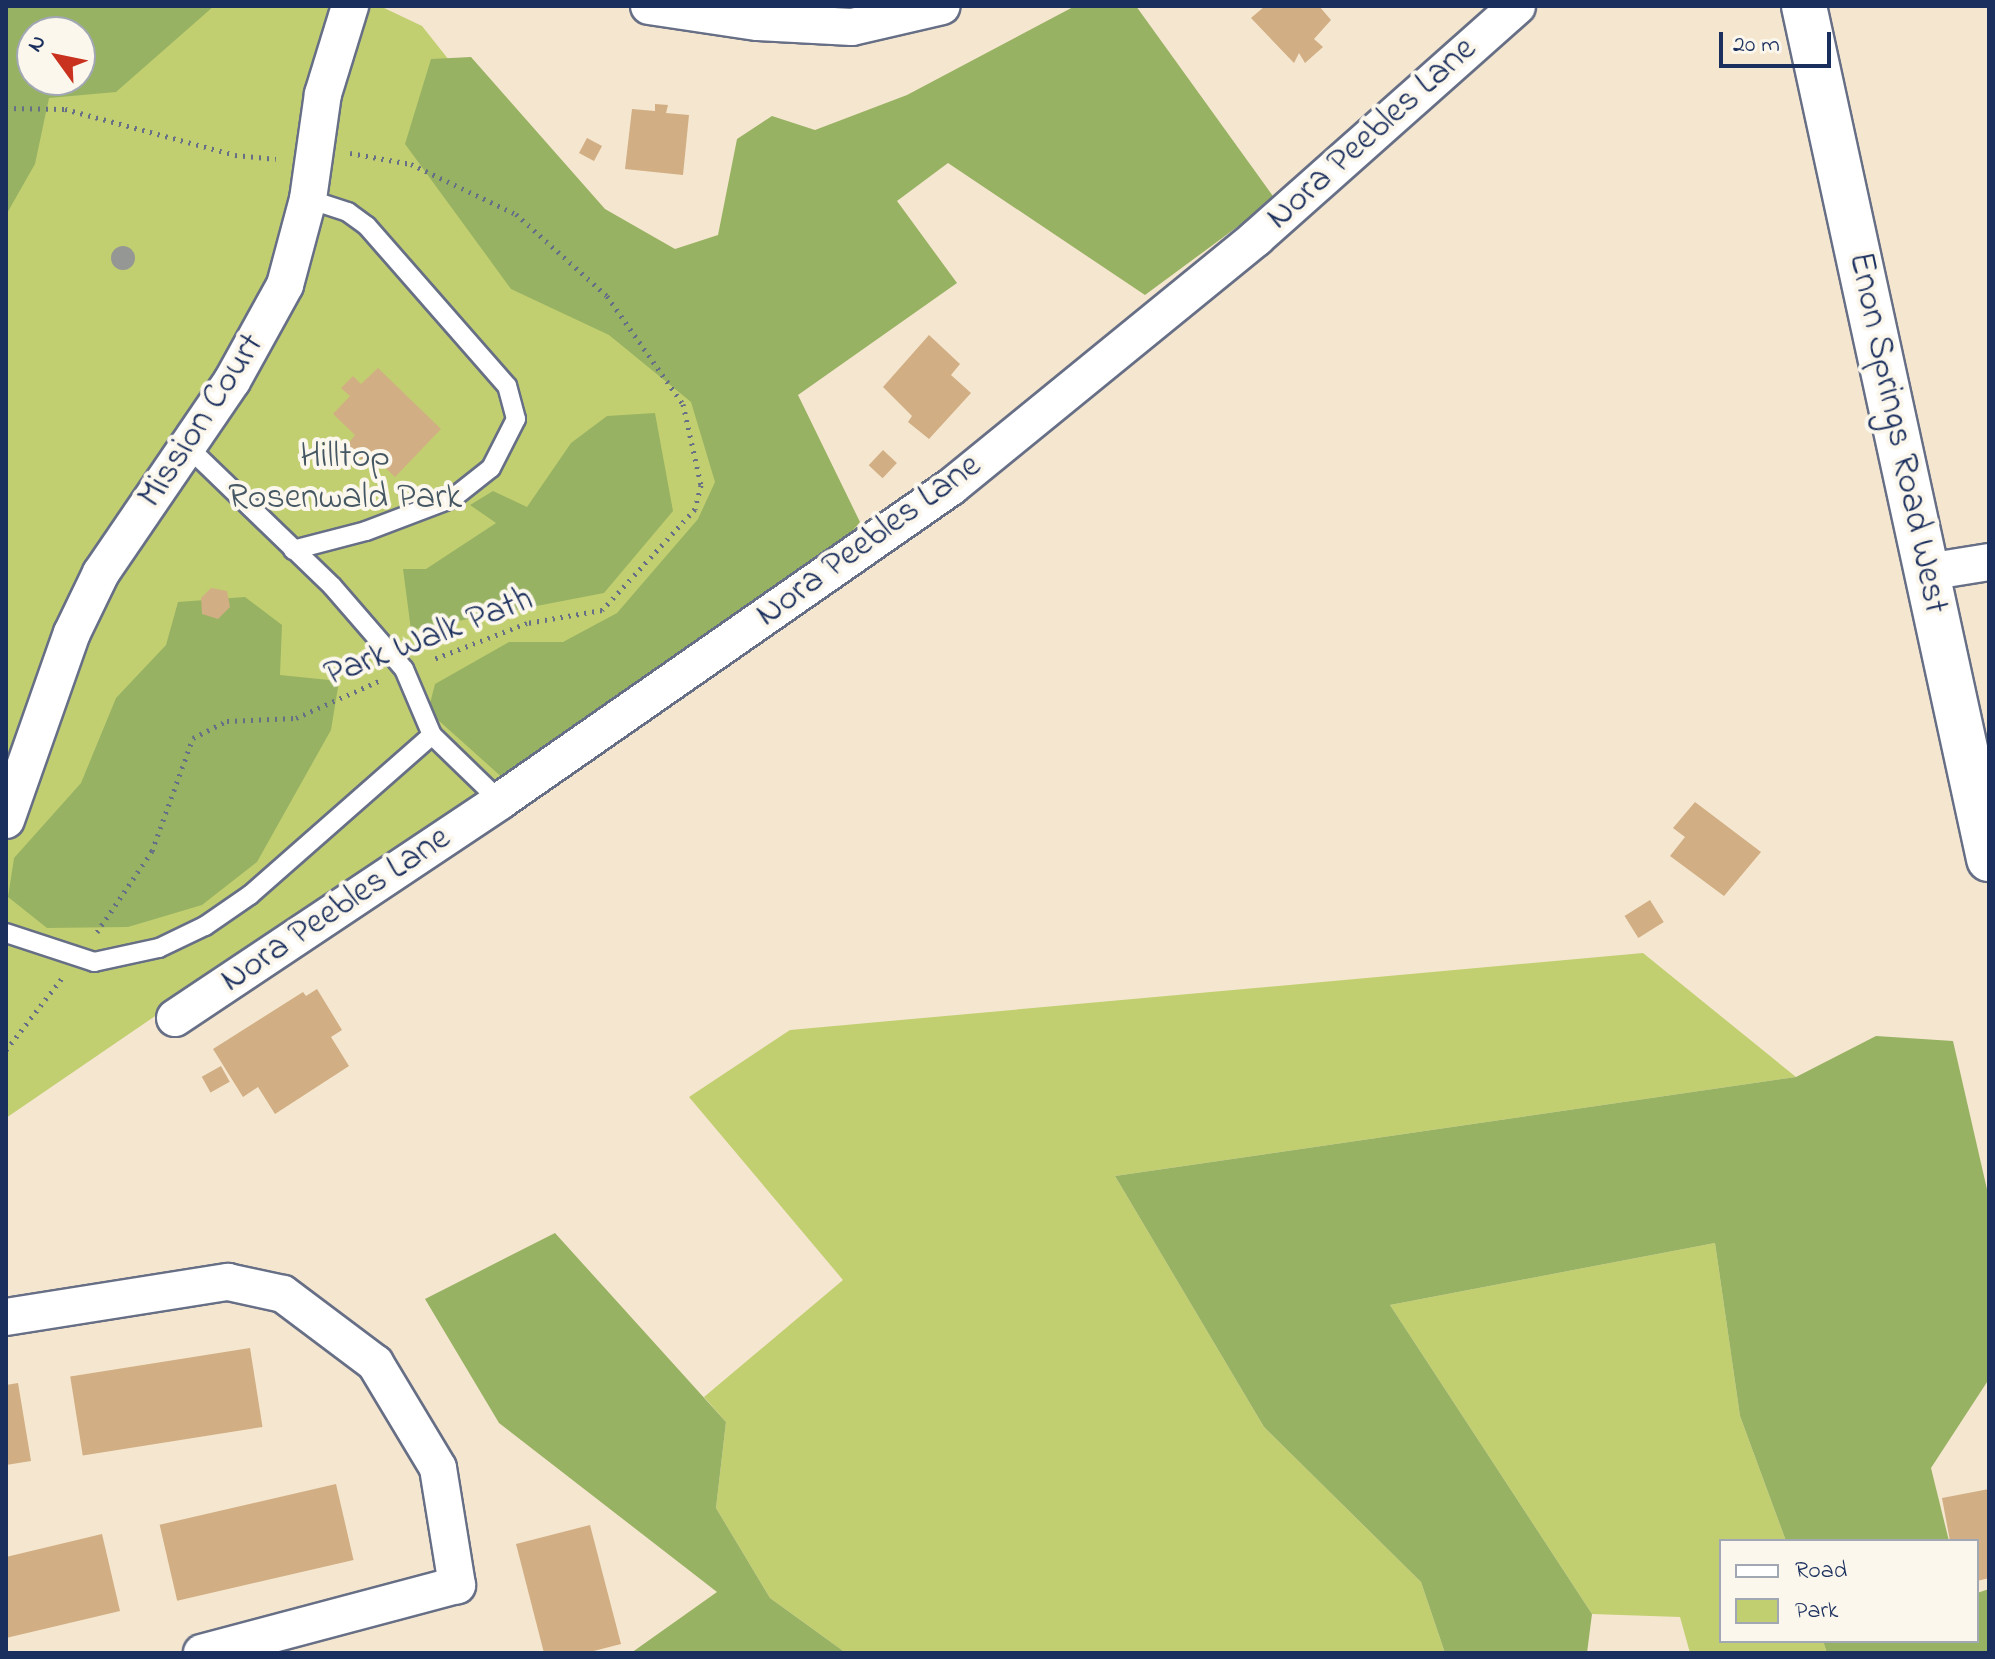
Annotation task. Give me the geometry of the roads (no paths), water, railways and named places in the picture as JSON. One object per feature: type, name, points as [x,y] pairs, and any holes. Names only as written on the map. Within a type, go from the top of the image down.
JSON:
[{"type":"street","name":"Mission Court","points":[[6,820],[78,621],[101,573],[261,334],[285,285],[308,199],[323,94],[350,6]]},
{"type":"street","points":[[649,6],[758,22],[852,27],[942,6]]},
{"type":"street","name":"Nora Peebles Lane","points":[[175,1018],[500,801],[951,487],[1256,238],[1517,6]]},
{"type":"street","name":"Enon Springs Road West","points":[[1804,6],[1989,859]]},
{"type":"street","points":[[1927,572],[1989,562]]},
{"type":"street","points":[[6,1317],[228,1282],[283,1294],[375,1363],[438,1468],[457,1585],[202,1653]]},
{"type":"lane","points":[[293,550],[363,532],[453,498],[491,468],[516,419],[507,386],[367,226],[348,212],[308,199]]},
{"type":"lane","points":[[187,446],[293,550],[404,669],[432,735],[500,801]]},
{"type":"lane","points":[[6,933],[77,958],[125,958],[205,926],[250,895],[432,735]]},
{"type":"park label","name":"Hilltop Rosenwald Park","points":[[345,478]]}]
